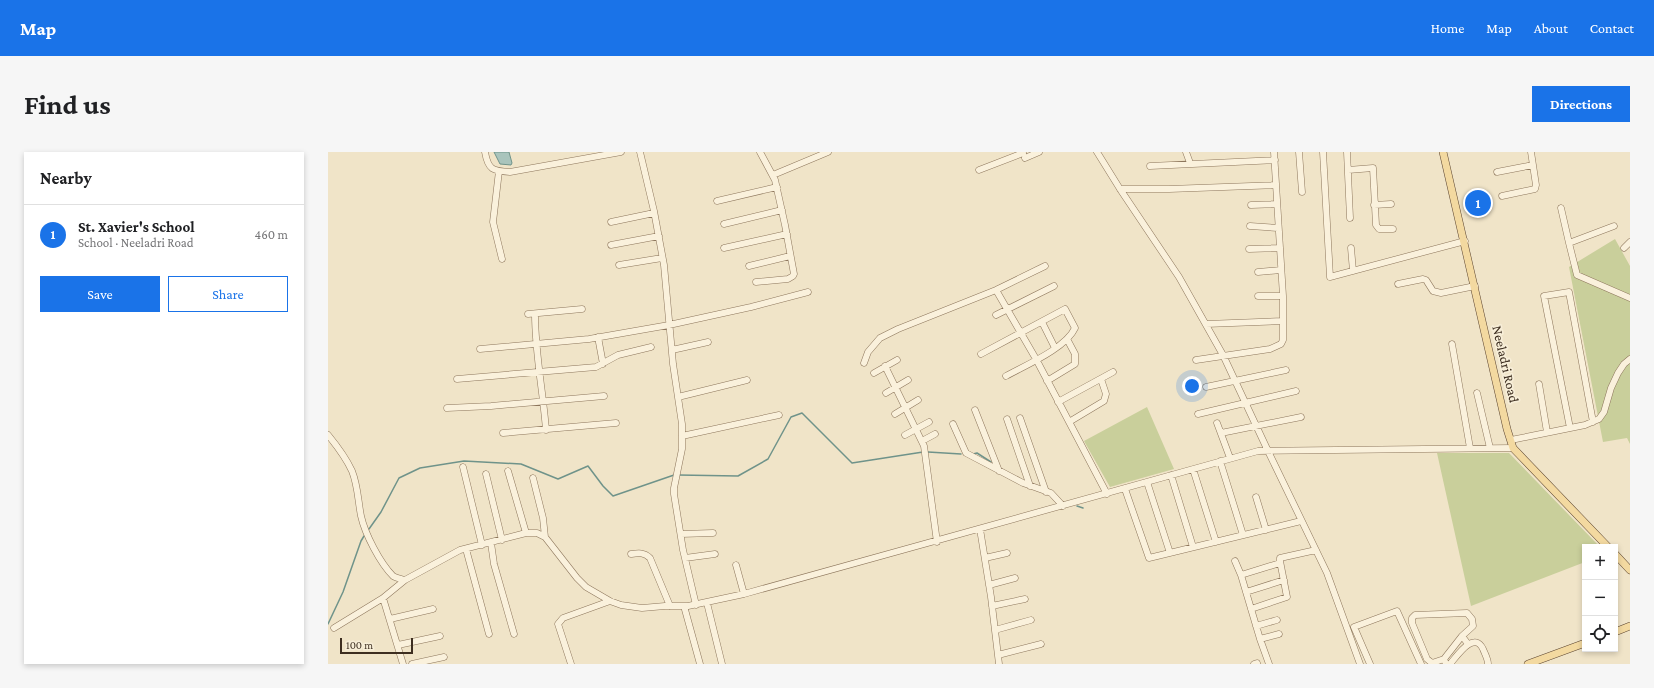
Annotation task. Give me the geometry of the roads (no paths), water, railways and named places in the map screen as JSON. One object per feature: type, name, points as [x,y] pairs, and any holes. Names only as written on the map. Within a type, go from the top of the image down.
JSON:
[{"type":"main road","name":"Neeladri Road","points":[[1443,152],[1513,448],[1605,544]]},
{"type":"main road","points":[[1618,557],[1630,570]]},
{"type":"main road","points":[[1618,631],[1630,626]]},
{"type":"main road","points":[[1528,664],[1582,644]]},
{"type":"street","points":[[485,152],[489,166],[499,171],[520,171],[621,152]]},
{"type":"street","points":[[640,152],[659,236],[662,258],[682,436],[682,449],[674,484],[674,494],[685,558],[696,605]]},
{"type":"street","points":[[756,282],[788,279],[793,276],[787,234],[773,175],[760,152]]},
{"type":"street","points":[[773,175],[828,152]]},
{"type":"street","points":[[979,170],[1039,152]]},
{"type":"street","points":[[1097,152],[1167,258],[1223,355],[1244,403],[1328,573],[1360,664]]},
{"type":"street","points":[[1186,152],[1190,163]]},
{"type":"street","points":[[1196,360],[1276,347],[1281,344],[1283,340],[1280,248],[1274,152]]},
{"type":"street","points":[[1299,152],[1302,192]]},
{"type":"street","points":[[1323,152],[1330,277],[1465,242]]},
{"type":"street","points":[[1347,152],[1350,218]]},
{"type":"street","points":[[1502,196],[1535,189],[1536,186],[1531,152]]},
{"type":"street","points":[[1150,166],[1274,160]]},
{"type":"street","points":[[1497,172],[1533,166]]},
{"type":"street","points":[[1348,170],[1373,168],[1376,225],[1379,229],[1393,229]]},
{"type":"street","points":[[499,171],[493,222],[502,258]]},
{"type":"street","points":[[1120,189],[1276,185]]},
{"type":"street","points":[[717,201],[776,187]]},
{"type":"street","points":[[1251,205],[1277,204]]},
{"type":"street","points":[[1374,204],[1391,204]]},
{"type":"street","points":[[1561,208],[1577,275],[1630,298]]},
{"type":"street","points":[[724,224],[782,210]]},
{"type":"street","points":[[611,222],[654,213]]},
{"type":"street","points":[[1250,226],[1278,228]]},
{"type":"street","points":[[1569,243],[1614,226]]},
{"type":"street","points":[[724,248],[787,234]]},
{"type":"street","points":[[611,245],[659,236]]},
{"type":"street","points":[[1624,248],[1630,242]]},
{"type":"street","points":[[1249,249],[1280,248]]},
{"type":"street","points":[[1351,248],[1353,271]]},
{"type":"street","points":[[749,266],[790,256]]},
{"type":"street","points":[[619,265],[662,258]]},
{"type":"street","points":[[864,363],[868,352],[880,338],[898,329],[996,290],[1045,266]]},
{"type":"street","points":[[1258,272],[1281,270]]},
{"type":"street","points":[[1398,284],[1423,279],[1426,280],[1433,291],[1441,293],[1475,286]]},
{"type":"street","points":[[996,315],[1054,286]]},
{"type":"street","points":[[996,290],[1006,310],[1036,359],[1107,494]]},
{"type":"street","points":[[480,349],[598,337],[669,325],[751,307],[808,292]]},
{"type":"street","points":[[1570,428],[1544,296],[1569,292],[1593,422]]},
{"type":"street","points":[[1258,296],[1282,296]]},
{"type":"street","points":[[528,314],[582,309]]},
{"type":"street","points":[[981,354],[1065,309],[1075,328],[1072,335],[1055,348],[1006,376]]},
{"type":"street","points":[[535,314],[535,344],[540,389],[544,400],[546,430]]},
{"type":"street","points":[[1206,324],[1283,321]]},
{"type":"street","points":[[1042,322],[1055,348]]},
{"type":"street","points":[[598,337],[603,364]]},
{"type":"street","points":[[1047,381],[1075,364],[1076,354],[1067,339]]},
{"type":"street","points":[[672,350],[708,342]]},
{"type":"street","points":[[1452,344],[1470,448]]},
{"type":"street","points":[[457,379],[596,367],[618,355],[651,347]]},
{"type":"street","points":[[1510,440],[1570,428],[1593,422],[1599,418],[1604,412],[1610,388],[1624,364],[1630,359]]},
{"type":"street","points":[[874,373],[897,360]]},
{"type":"street","points":[[885,366],[916,428],[926,454],[927,474],[938,542]]},
{"type":"street","points":[[1206,387],[1286,370]]},
{"type":"street","points":[[1058,402],[1113,372]]},
{"type":"street","points":[[1069,422],[1104,402],[1106,394],[1101,379]]},
{"type":"street","points":[[678,397],[747,380]]},
{"type":"street","points":[[886,393],[908,380]]},
{"type":"street","points":[[1539,384],[1547,432]]},
{"type":"street","points":[[1198,414],[1296,392]]},
{"type":"street","points":[[1478,393],[1490,448]]},
{"type":"street","points":[[448,408],[491,406],[544,400],[546,402],[604,396]]},
{"type":"street","points":[[894,414],[918,400]]},
{"type":"street","points":[[976,410],[999,471]]},
{"type":"street","points":[[682,436],[779,415]]},
{"type":"street","points":[[1221,433],[1301,417]]},
{"type":"street","points":[[1020,418],[1045,491]]},
{"type":"street","points":[[1007,419],[1029,484]]},
{"type":"street","points":[[905,436],[916,428],[929,422]]},
{"type":"street","points":[[502,433],[616,423]]},
{"type":"street","points":[[1218,423],[1230,458]]},
{"type":"street","points":[[954,424],[966,453],[999,471],[1054,495],[1063,506]]},
{"type":"street","points":[[922,441],[935,434]]},
{"type":"street","points":[[328,435],[340,450],[352,471],[357,490],[361,517],[368,537],[389,571],[395,577],[405,580]]},
{"type":"street","points":[[334,628],[383,598],[405,580],[460,550],[526,533],[536,533],[545,537],[581,582],[592,591],[610,601],[630,608],[696,605],[744,594],[938,542],[1029,514],[1107,494],[1258,451],[1513,448]]},
{"type":"street","points":[[1220,461],[1243,535]]},
{"type":"street","points":[[462,467],[482,545]]},
{"type":"street","points":[[1193,469],[1216,542]]},
{"type":"street","points":[[508,471],[526,533]]},
{"type":"street","points":[[486,474],[502,540]]},
{"type":"street","points":[[1171,475],[1193,547]]},
{"type":"street","points":[[533,478],[543,518],[545,537]]},
{"type":"street","points":[[1147,482],[1170,553]]},
{"type":"street","points":[[1125,489],[1149,558],[1301,521]]},
{"type":"street","points":[[1256,498],[1266,530]]},
{"type":"street","points":[[980,529],[989,584],[999,664]]},
{"type":"street","points":[[681,534],[713,533]]},
{"type":"street","points":[[491,543],[494,564],[514,634]]},
{"type":"street","points":[[466,549],[489,634]]},
{"type":"street","points":[[1251,608],[1287,597],[1280,563],[1282,557],[1316,550]]},
{"type":"street","points":[[631,554],[640,552],[650,558],[670,606]]},
{"type":"street","points":[[985,558],[1007,552]]},
{"type":"street","points":[[685,558],[715,554]]},
{"type":"street","points":[[1235,561],[1241,575],[1269,664]]},
{"type":"street","points":[[1241,575],[1280,563]]},
{"type":"street","points":[[736,565],[744,594]]},
{"type":"street","points":[[989,584],[1015,578]]},
{"type":"street","points":[[1246,592],[1284,580]]},
{"type":"street","points":[[383,598],[403,664]]},
{"type":"street","points":[[992,606],[1024,599]]},
{"type":"street","points":[[571,664],[558,624],[559,620],[610,601]]},
{"type":"street","points":[[707,603],[722,664]]},
{"type":"street","points":[[684,606],[700,664]]},
{"type":"street","points":[[390,619],[433,609]]},
{"type":"street","points":[[1370,664],[1354,627],[1397,611],[1421,664]]},
{"type":"street","points":[[1467,613],[1472,619],[1473,626],[1462,636],[1445,661],[1432,663],[1427,659],[1412,622],[1412,618],[1415,616],[1467,613]]},
{"type":"street","points":[[995,630],[1031,620]]},
{"type":"street","points":[[1256,626],[1277,620]]},
{"type":"street","points":[[1260,639],[1279,634]]},
{"type":"street","points":[[398,645],[440,636]]},
{"type":"street","points":[[1462,636],[1468,644]]},
{"type":"street","points":[[1450,664],[1468,644],[1474,642],[1478,643],[1488,660],[1488,664]]},
{"type":"street","points":[[998,655],[1041,644]]},
{"type":"street","points":[[412,664],[444,657]]},
{"type":"water","points":[[494,152],[509,152],[512,163],[511,165],[500,164]]},
{"type":"waterway","points":[[678,475],[738,476],[768,459],[791,417],[802,413],[852,463],[923,452]]},
{"type":"waterway","points":[[928,452],[961,454]]},
{"type":"waterway","points":[[973,454],[977,453],[991,462]]},
{"type":"waterway","points":[[369,529],[381,512],[399,478],[420,468],[464,461],[521,464],[558,479],[588,466],[603,486],[613,496],[674,475]]},
{"type":"waterway","points":[[1077,506],[1083,508]]},
{"type":"waterway","points":[[328,624],[343,592],[364,536]]},
{"type":"place","name":"St. Xavier's School","points":[[1478,203]]}]
